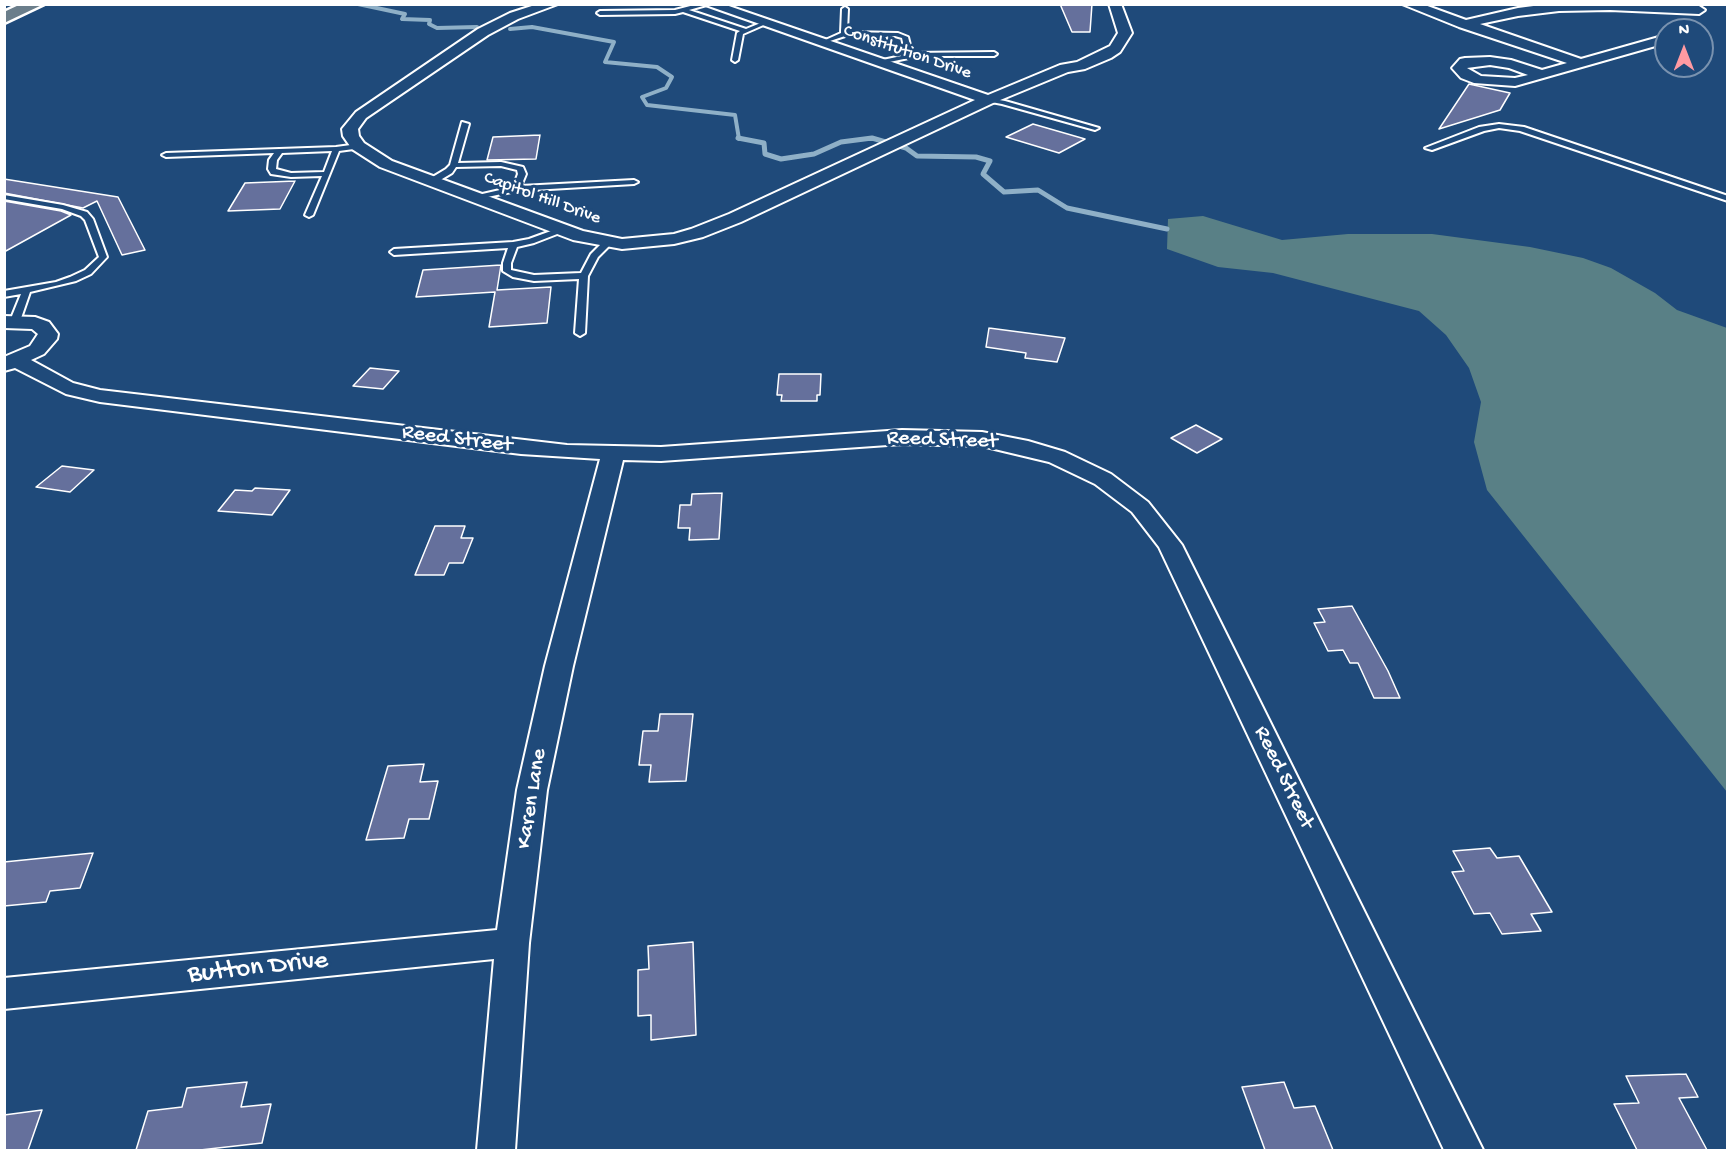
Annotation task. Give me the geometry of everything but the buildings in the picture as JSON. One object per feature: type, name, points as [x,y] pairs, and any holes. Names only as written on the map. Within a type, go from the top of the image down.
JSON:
[{"type":"main road","points":[[4,18],[36,4]]},
{"type":"street","points":[[358,147],[351,136],[350,129],[361,115],[483,32],[514,16],[552,4]]},
{"type":"street","name":"Constitution Drive","points":[[708,4],[988,100]]},
{"type":"street","name":"Capitol Hill Drive","points":[[358,147],[386,164],[481,197],[562,229],[607,243],[645,243],[697,233],[735,218],[988,100],[1065,68],[1080,66],[1095,60],[1115,49],[1123,38],[1125,29],[1115,4]]},
{"type":"street","points":[[1408,4],[1581,63]]},
{"type":"street","points":[[1464,24],[1518,12],[1549,8],[1696,7]]},
{"type":"street","points":[[1542,75],[1511,64],[1490,61],[1465,62],[1459,68],[1466,75],[1494,82],[1515,82],[1542,75],[1654,42]]},
{"type":"street","name":"Reed Street","points":[[10,322],[35,323],[46,329],[48,334],[43,345],[11,363]]},
{"type":"street","name":"Reed Street","points":[[11,363],[66,388],[120,400],[521,447],[613,454],[715,451],[902,437],[955,437],[1007,443],[1057,457],[1102,478],[1140,507],[1170,546],[1464,1150]]},
{"type":"street","name":"Karen Lane","points":[[496,1150],[512,943],[532,790],[545,725],[613,454]]},
{"type":"street","name":"Button Drive","points":[[4,994],[512,943]]},
{"type":"lane","points":[[600,13],[686,11],[708,4]]},
{"type":"lane","points":[[844,9],[844,34]]},
{"type":"lane","points":[[686,11],[744,30]]},
{"type":"lane","points":[[735,60],[740,33],[765,23]]},
{"type":"lane","points":[[823,43],[844,34],[896,34],[905,37],[909,55]]},
{"type":"lane","points":[[880,62],[909,55],[994,54]]},
{"type":"lane","name":"Constitution Drive","points":[[988,100],[1003,102],[1095,128]]},
{"type":"lane","points":[[434,180],[454,165],[465,124]]},
{"type":"lane","points":[[1429,148],[1482,129],[1499,126],[1521,129],[1728,199]]},
{"type":"lane","points":[[166,154],[358,147]]},
{"type":"lane","points":[[309,215],[336,149]]},
{"type":"lane","points":[[280,150],[273,160],[274,172],[291,175],[327,174]]},
{"type":"lane","points":[[454,165],[501,164],[520,169],[522,174],[516,189]]},
{"type":"lane","points":[[481,197],[516,189],[634,182]]},
{"type":"lane","points":[[4,197],[63,207],[84,214],[89,219],[103,250],[103,257],[88,272],[58,284],[4,294]]},
{"type":"lane","points":[[394,252],[513,245],[562,229]]},
{"type":"lane","points":[[580,333],[584,276],[594,256],[607,243]]},
{"type":"lane","points":[[513,245],[507,271],[516,275],[534,278],[584,276]]},
{"type":"lane","points":[[10,322],[26,291]]},
{"type":"green space","points":[[1203,216],[1282,240],[1348,234],[1432,234],[1530,247],[1583,258],[1611,268],[1655,293],[1677,310],[1727,328],[1727,792],[1487,490],[1474,442],[1481,402],[1469,368],[1446,335],[1419,311],[1273,273],[1218,267],[1167,249],[1168,219]]},
{"type":"waterway","points":[[358,4],[405,14],[402,19],[430,20],[429,24],[437,28],[477,27]]},
{"type":"waterway","points":[[510,29],[532,27],[614,42],[605,62],[657,67],[672,77],[666,88],[642,97],[647,105],[735,115],[739,138]]},
{"type":"waterway","points":[[739,138],[764,143],[765,154],[781,159],[814,154],[841,142],[864,139]]},
{"type":"waterway","points":[[864,139],[875,139]]},
{"type":"waterway","points":[[864,139],[875,139]]},
{"type":"waterway","points":[[875,139],[906,148],[917,156],[976,157],[990,161],[983,174],[1004,192],[1038,190],[1067,208],[1167,229]]}]
